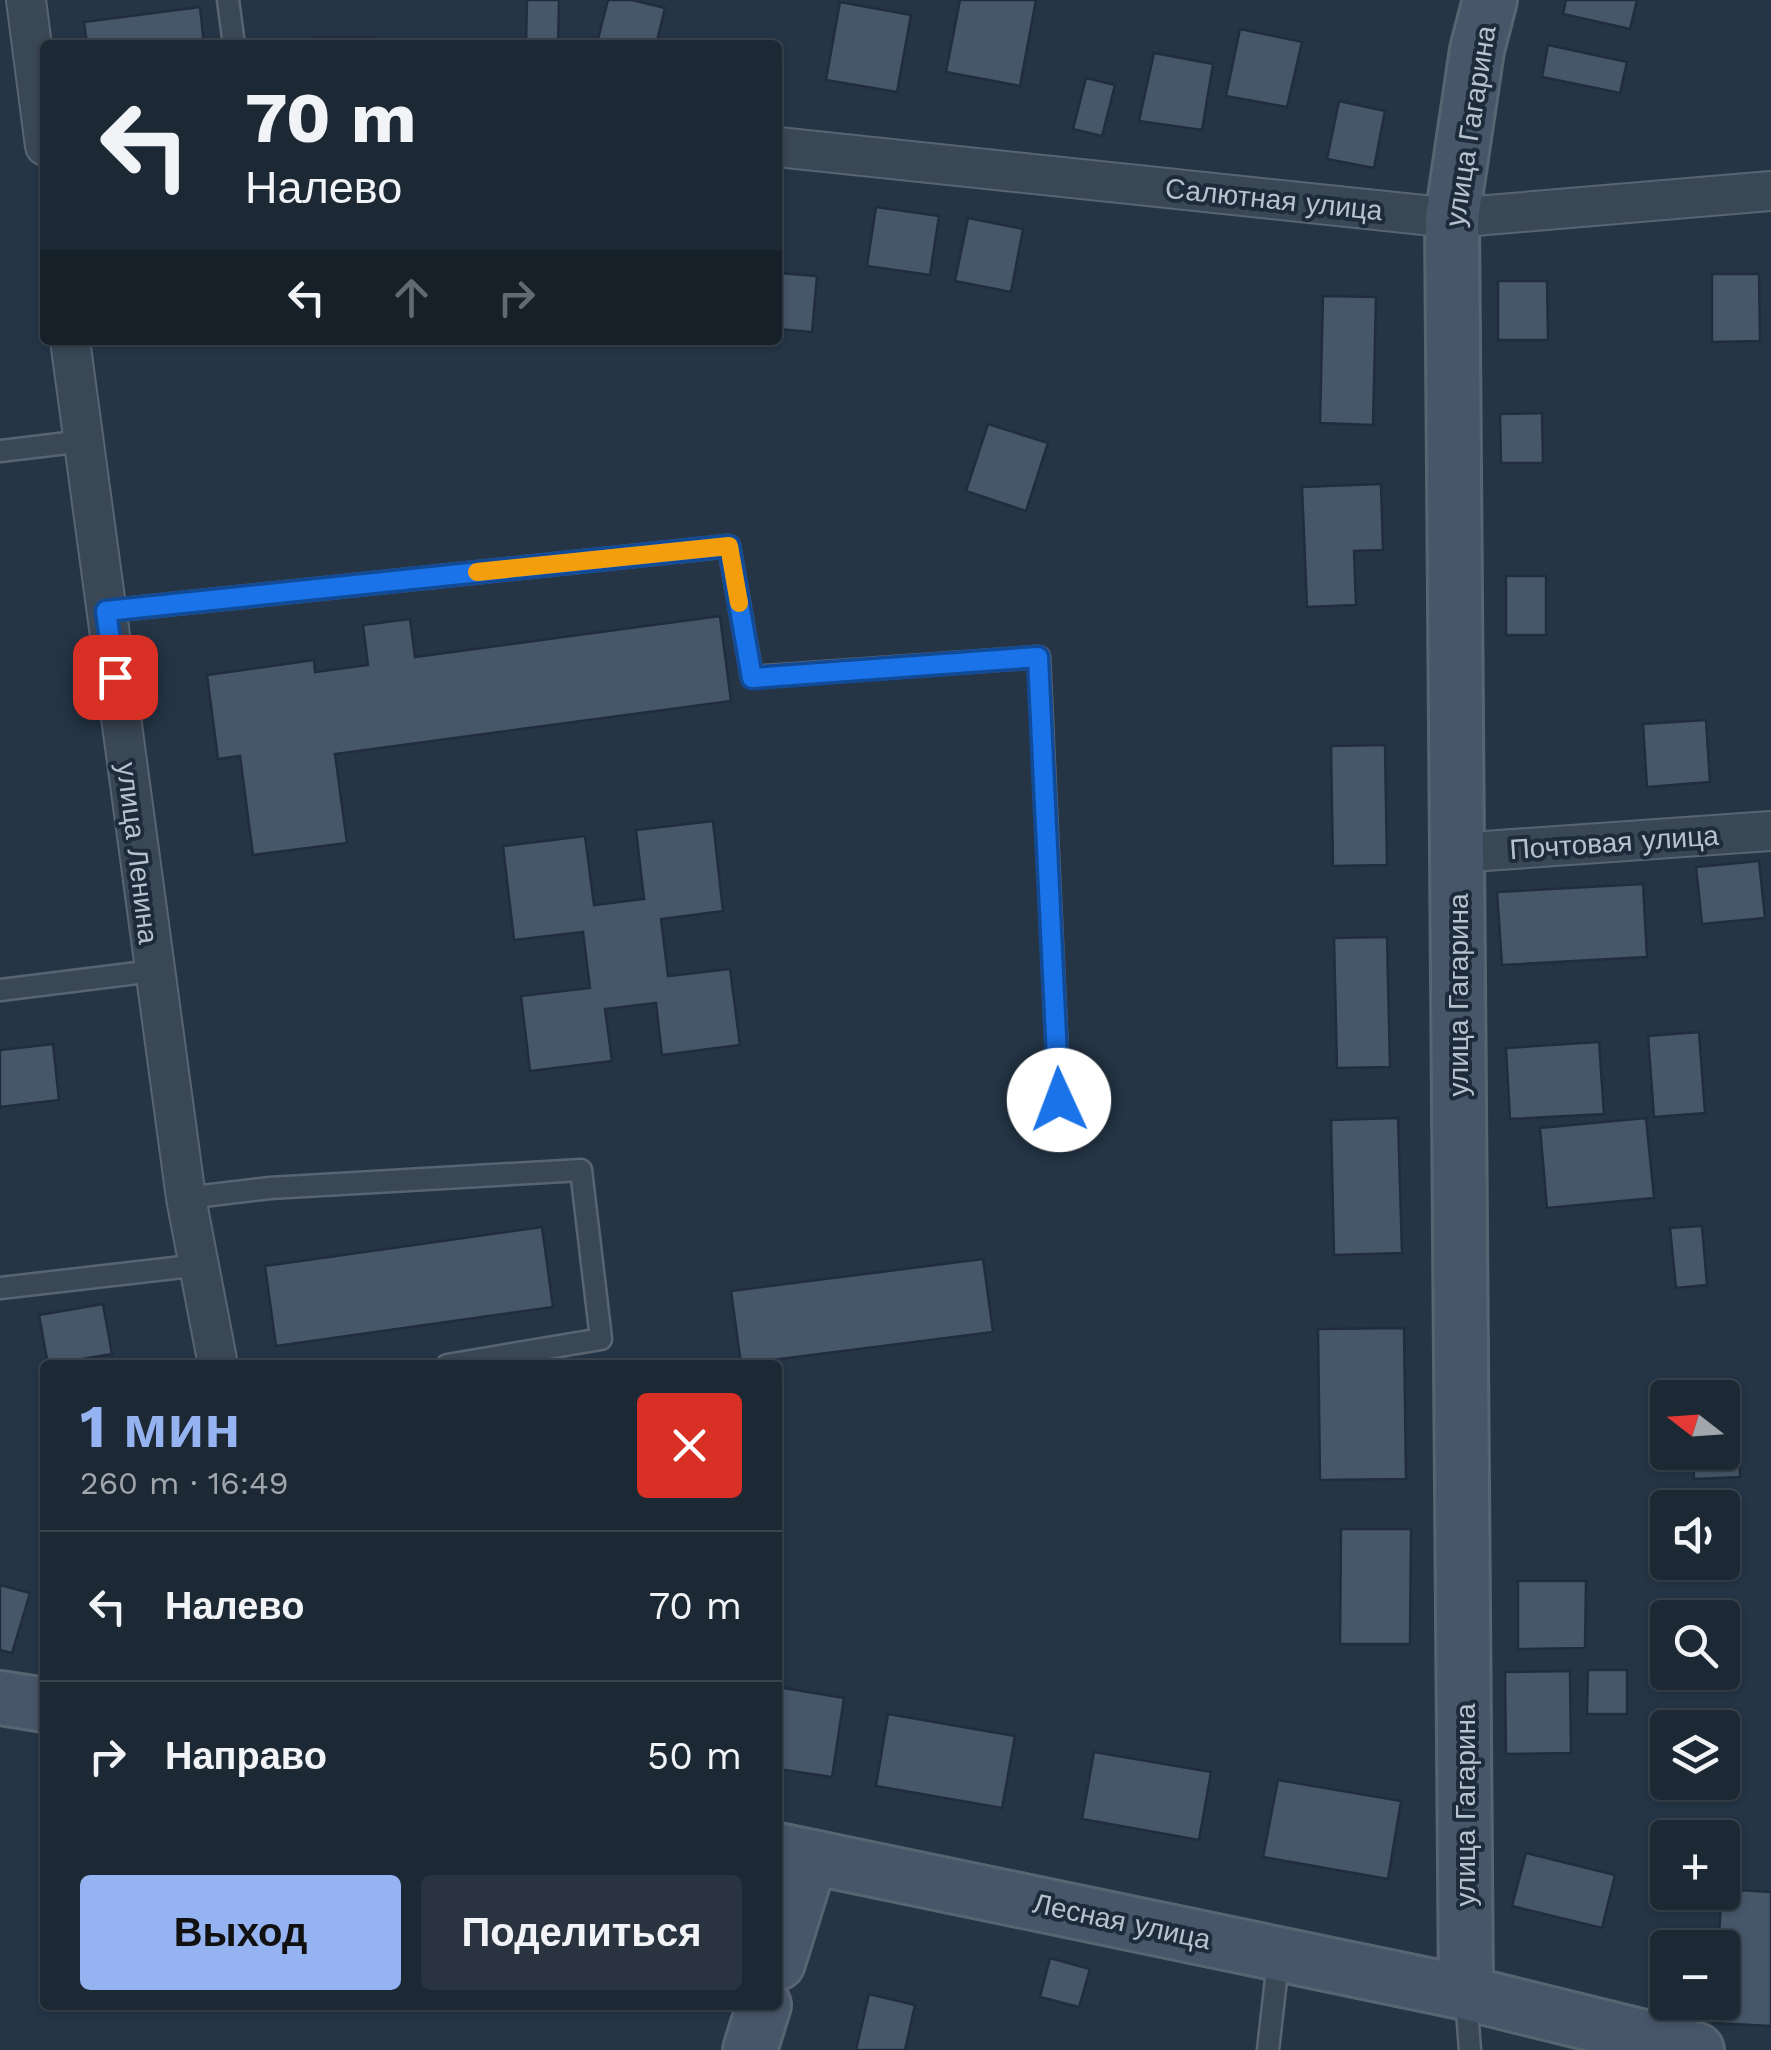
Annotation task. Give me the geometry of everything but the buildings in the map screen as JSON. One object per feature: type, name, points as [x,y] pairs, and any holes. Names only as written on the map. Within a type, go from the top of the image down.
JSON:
[{"type":"street","points":[[26,0],[40,108]]},
{"type":"street","name":"улица Гагарина","points":[[1466,1993],[1452,218],[1477,50],[1490,0]]},
{"type":"street","name":"Салютная улица","points":[[782,147],[1452,218],[1771,191]]},
{"type":"street","name":"улица Ленина","points":[[71,345],[186,1198],[217,1360]]},
{"type":"street","name":"Почтовая улица","points":[[1457,853],[1771,831]]},
{"type":"street","points":[[0,1698],[40,1703]]},
{"type":"street","points":[[782,1936],[794,1853]]},
{"type":"street","name":"Лесная улица","points":[[794,1853],[1466,1993],[1697,2050]]},
{"type":"street","points":[[750,2050],[762,2010]]},
{"type":"lane","points":[[228,0],[233,40]]},
{"type":"lane","points":[[0,451],[84,441]]},
{"type":"lane","points":[[106,611],[729,546],[752,678],[1038,657],[1059,1100]]},
{"type":"lane","points":[[0,990],[154,971]]},
{"type":"lane","points":[[186,1198],[270,1188],[581,1170],[601,1339],[477,1360]]},
{"type":"lane","points":[[0,1288],[200,1265]]},
{"type":"lane","points":[[1268,2050],[1279,1953]]},
{"type":"lane","points":[[1466,1993],[1470,2050]]},
{"type":"slow traffic","points":[[477,572],[729,546],[739,603]]},
{"type":"route","points":[[115,677],[106,611],[729,546],[752,678],[1038,657],[1059,1100]]}]
